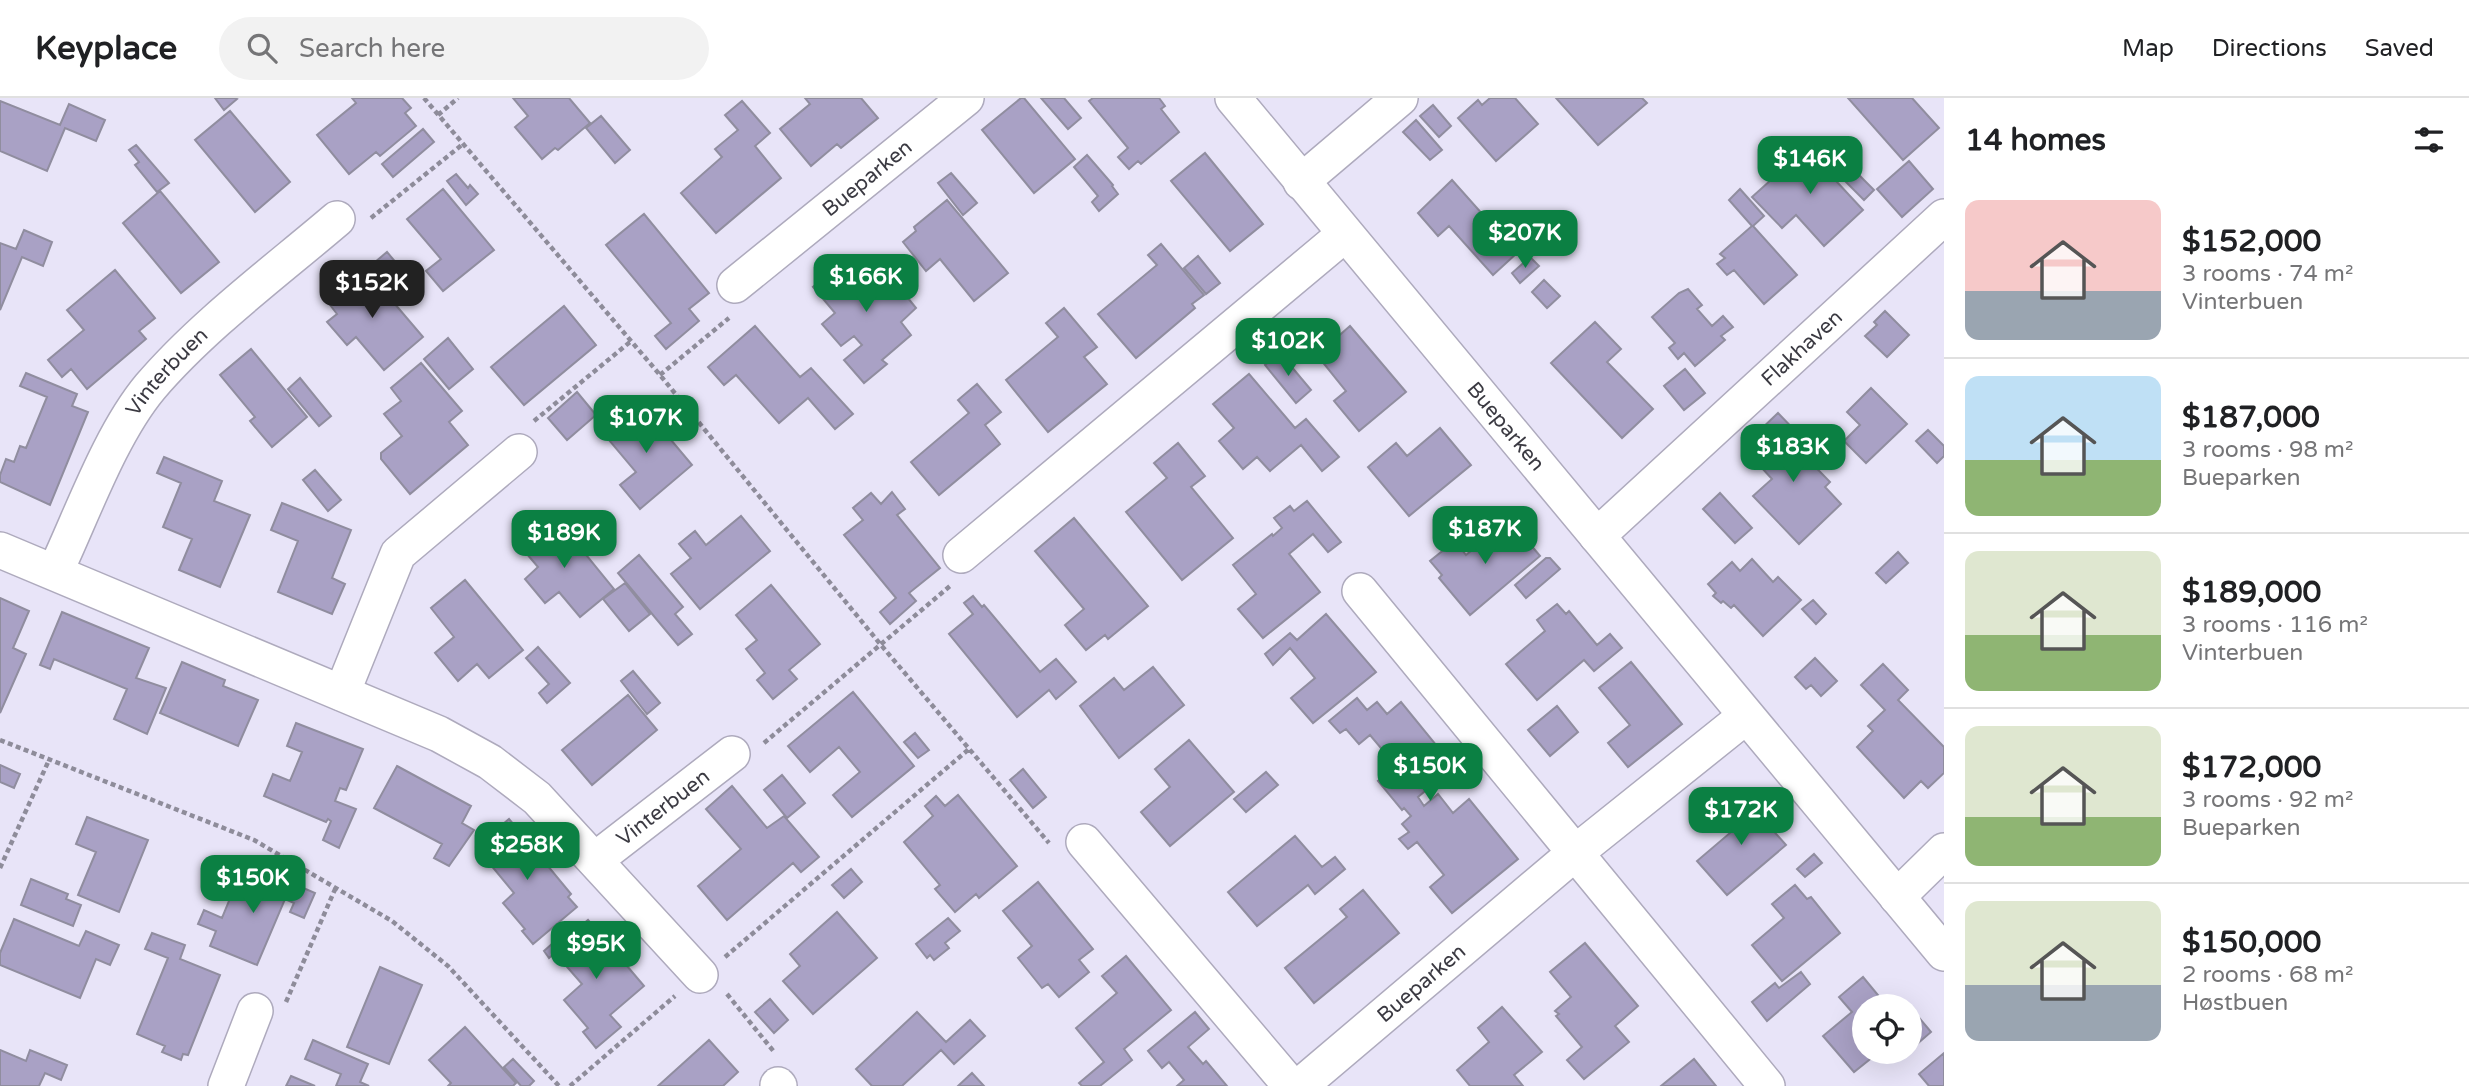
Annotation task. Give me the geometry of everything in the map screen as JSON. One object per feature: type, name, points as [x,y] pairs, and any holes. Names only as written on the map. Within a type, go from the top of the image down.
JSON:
[{"type":"street","name":"Bueparken","points":[[735,285],[966,98]]},
{"type":"street","name":"Bueparken","points":[[1233,98],[1944,953]]},
{"type":"street","points":[[1301,182],[1401,98]]},
{"type":"street","name":"Flakhaven","points":[[1597,536],[1944,217]]},
{"type":"street","name":"Vinterbuen","points":[[55,572],[120,432],[149,388],[191,344],[337,219]]},
{"type":"street","points":[[961,555],[1345,234]]},
{"type":"street","points":[[342,693],[398,554],[519,452]]},
{"type":"street","name":"Vinterbuen","points":[[0,550],[439,734],[491,762],[537,798],[704,973]]},
{"type":"street","points":[[1360,591],[1767,1086]]},
{"type":"street","name":"Bueparken","points":[[1300,1086],[1575,853],[1746,716]]},
{"type":"street","name":"Vinterbuen","points":[[595,860],[732,754]]},
{"type":"street","points":[[1084,842],[1291,1086]]},
{"type":"street","points":[[1897,897],[1944,851]]},
{"type":"street","points":[[226,1086],[255,1011]]},
{"type":"path","points":[[424,98],[660,375],[881,645],[1062,858],[1084,842]]},
{"type":"path","points":[[438,115],[458,98]]},
{"type":"path","points":[[337,219],[360,228],[463,144]]},
{"type":"path","points":[[660,375],[744,306],[735,285]]},
{"type":"path","points":[[519,452],[520,433],[630,342]]},
{"type":"path","points":[[732,754],[751,753],[963,575],[961,555]]},
{"type":"path","points":[[0,740],[254,839],[392,921],[448,966],[559,1086]]},
{"type":"path","points":[[570,1086],[969,749]]},
{"type":"path","points":[[0,868],[49,760]]},
{"type":"path","points":[[255,1011],[261,998],[284,1008],[336,887]]},
{"type":"path","points":[[704,973],[789,1070],[778,1085]]},
{"type":"building","points":[[215,98],[235,98],[237,99],[224,110]]},
{"type":"building","points":[[352,98],[402,98],[411,108],[405,113],[416,126],[380,156],[376,152],[349,174],[317,135],[356,103]]},
{"type":"building","points":[[513,98],[569,98],[590,123],[558,150],[555,148],[542,159],[515,127],[528,116]]},
{"type":"building","points":[[805,98],[861,98],[878,118],[841,148],[837,144],[811,166],[780,129],[810,104]]},
{"type":"building","points":[[1024,98],[1075,159],[1034,193],[982,130]]},
{"type":"building","points":[[1041,98],[1064,98],[1081,118],[1068,129]]},
{"type":"building","points":[[1093,98],[1159,98],[1165,106],[1161,109],[1179,132],[1141,164],[1138,161],[1129,169],[1118,157],[1128,148],[1089,101]]},
{"type":"building","points":[[1490,98],[1515,98],[1538,124],[1496,161],[1458,118],[1478,100],[1482,105]]},
{"type":"building","points":[[1556,98],[1642,98],[1647,103],[1598,145]]},
{"type":"building","points":[[1848,98],[1912,98],[1939,128],[1903,160]]},
{"type":"building","points":[[0,101],[60,125],[69,104],[105,120],[96,141],[65,128],[47,171],[0,151]]},
{"type":"building","points":[[742,101],[770,133],[755,146],[781,178],[716,233],[681,193],[722,157],[715,149],[738,130],[725,115]]},
{"type":"building","points":[[1433,105],[1451,126],[1439,137],[1420,116]]},
{"type":"building","points":[[230,111],[290,182],[255,212],[195,140]]},
{"type":"building","points":[[601,116],[630,150],[615,163],[586,128]]},
{"type":"building","points":[[1416,120],[1442,150],[1430,160],[1403,132]]},
{"type":"building","points":[[423,129],[434,142],[393,177],[382,164]]},
{"type":"building","points":[[1812,143],[1843,177],[1837,182],[1863,210],[1824,246],[1796,215],[1782,228],[1752,197]]},
{"type":"building","points":[[136,145],[169,183],[157,192],[135,165],[139,162],[129,150]]},
{"type":"building","points":[[1205,153],[1263,224],[1230,251],[1171,181]]},
{"type":"building","points":[[1087,155],[1118,194],[1099,211],[1092,202],[1098,196],[1074,167]]},
{"type":"building","points":[[1909,161],[1933,189],[1902,217],[1877,189]]},
{"type":"building","points":[[1854,170],[1874,190],[1864,200],[1844,180]]},
{"type":"building","points":[[951,173],[977,203],[963,215],[938,183]]},
{"type":"building","points":[[456,174],[468,188],[470,185],[478,194],[466,205],[447,181]]},
{"type":"building","points":[[1452,180],[1517,253],[1493,275],[1449,226],[1438,236],[1418,213]]},
{"type":"building","points":[[443,189],[494,250],[443,291],[426,271],[441,259],[407,219]]},
{"type":"building","points":[[1740,189],[1764,216],[1753,226],[1797,275],[1764,304],[1734,270],[1727,275],[1717,264],[1725,258],[1720,254],[1752,226],[1729,200]]},
{"type":"building","points":[[160,191],[219,262],[181,293],[123,223]]},
{"type":"building","points":[[947,200],[1008,273],[974,301],[940,259],[926,271],[903,242],[916,231],[914,227]]},
{"type":"building","points":[[644,214],[709,293],[689,309],[699,321],[666,349],[655,336],[671,323],[606,245]]},
{"type":"building","points":[[24,230],[52,242],[43,266],[22,257],[0,310],[0,243],[16,249]]},
{"type":"building","points":[[1161,244],[1204,295],[1192,304],[1195,308],[1136,358],[1098,314],[1157,265],[1148,255]]},
{"type":"building","points":[[387,252],[414,284],[402,294],[375,262]]},
{"type":"building","points":[[1198,256],[1220,283],[1206,294],[1184,268]]},
{"type":"building","points":[[1530,257],[1539,266],[1520,283],[1512,273]]},
{"type":"building","points":[[847,259],[860,274],[877,260],[916,308],[901,322],[911,335],[882,360],[887,364],[864,383],[844,360],[862,345],[854,336],[841,346],[822,324],[835,313],[813,287]]},
{"type":"building","points":[[365,269],[423,337],[384,370],[356,337],[347,345],[327,322],[337,314],[327,301]]},
{"type":"building","points":[[115,270],[155,318],[139,331],[146,339],[87,389],[71,369],[62,377],[48,360],[84,330],[67,310]]},
{"type":"building","points":[[1544,280],[1560,296],[1547,308],[1532,292]]},
{"type":"building","points":[[1688,289],[1702,305],[1697,309],[1712,326],[1723,316],[1733,327],[1721,336],[1725,340],[1695,366],[1684,353],[1678,359],[1669,348],[1675,343],[1652,317],[1679,293]]},
{"type":"building","points":[[564,306],[596,345],[524,405],[491,367]]},
{"type":"building","points":[[1064,308],[1097,347],[1084,357],[1107,384],[1048,432],[1006,380],[1058,337],[1046,323]]},
{"type":"building","points":[[1885,311],[1909,335],[1887,357],[1865,336],[1877,325],[1874,322]]},
{"type":"building","points":[[1595,322],[1621,349],[1607,362],[1653,409],[1622,438],[1551,363]]},
{"type":"building","points":[[755,326],[800,377],[811,368],[853,414],[835,429],[808,398],[779,423],[736,375],[724,385],[708,367]]},
{"type":"building","points":[[1350,326],[1406,392],[1359,431],[1334,401],[1346,391],[1317,355]]},
{"type":"building","points":[[448,338],[473,369],[449,389],[424,359]]},
{"type":"building","points":[[251,349],[307,417],[272,447],[250,421],[255,417],[220,375]]},
{"type":"building","points":[[1280,353],[1311,390],[1296,403],[1265,365]]},
{"type":"building","points":[[421,363],[462,411],[449,422],[468,445],[410,494],[381,459],[381,453],[402,436],[384,414],[401,401],[391,388]]},
{"type":"building","points":[[1685,369],[1705,393],[1684,410],[1664,386]]},
{"type":"building","points":[[26,373],[77,394],[72,406],[88,412],[50,505],[0,482],[6,459],[14,462],[20,446],[26,448],[47,397],[20,386]]},
{"type":"building","points":[[1249,374],[1295,428],[1306,419],[1339,457],[1322,471],[1301,445],[1270,471],[1257,457],[1243,469],[1219,441],[1234,428],[1213,404]]},
{"type":"building","points":[[300,378],[331,416],[319,426],[288,389]]},
{"type":"building","points":[[977,384],[1001,412],[985,425],[1000,444],[939,495],[911,462],[969,413],[958,400]]},
{"type":"building","points":[[1871,388],[1907,424],[1866,463],[1844,441],[1860,425],[1847,412]]},
{"type":"building","points":[[577,392],[596,415],[567,440],[548,418]]},
{"type":"building","points":[[640,403],[692,465],[640,509],[620,485],[636,472],[603,433]]},
{"type":"building","points":[[1778,413],[1802,438],[1794,445],[1830,482],[1825,487],[1841,504],[1799,544],[1753,496],[1772,479],[1761,467],[1776,453],[1757,433]]},
{"type":"building","points":[[1440,428],[1471,465],[1409,516],[1368,467],[1396,443],[1407,456]]},
{"type":"building","points":[[1928,430],[1944,446],[1944,456],[1937,463],[1916,441]]},
{"type":"building","points":[[1178,443],[1205,476],[1191,487],[1233,538],[1182,580],[1126,512],[1167,478],[1154,463]]},
{"type":"building","points":[[164,457],[222,481],[214,501],[250,515],[220,587],[179,570],[192,539],[163,527],[181,483],[157,473]]},
{"type":"building","points":[[315,470],[341,500],[328,511],[303,480]]},
{"type":"building","points":[[892,492],[905,509],[897,515],[940,568],[909,593],[916,601],[890,624],[880,612],[896,598],[844,535],[863,520],[853,508],[871,493],[881,504]]},
{"type":"building","points":[[1720,493],[1752,528],[1735,543],[1703,509]]},
{"type":"building","points":[[1307,501],[1341,542],[1328,552],[1313,534],[1289,554],[1320,592],[1263,638],[1238,609],[1256,594],[1233,565],[1282,528],[1274,518],[1290,506],[1294,511]]},
{"type":"building","points":[[282,503],[351,530],[332,578],[345,584],[332,614],[278,592],[298,541],[271,530]]},
{"type":"building","points":[[741,516],[770,551],[700,609],[671,574],[691,558],[679,544],[695,531],[706,545]]},
{"type":"building","points":[[556,518],[614,589],[580,617],[559,592],[545,603],[525,579],[538,567],[521,547]]},
{"type":"building","points":[[1074,518],[1148,606],[1108,639],[1105,635],[1086,650],[1065,625],[1084,609],[1035,551]]},
{"type":"building","points":[[1509,519],[1540,556],[1470,615],[1439,578],[1442,575],[1430,561],[1455,541],[1466,555]]},
{"type":"building","points":[[1898,552],[1908,563],[1886,583],[1876,573]]},
{"type":"building","points":[[639,555],[683,607],[675,614],[692,634],[678,645],[618,573]]},
{"type":"building","points":[[1546,558],[1550,558],[1560,569],[1526,598],[1515,585]]},
{"type":"building","points":[[1752,559],[1773,582],[1778,577],[1801,600],[1763,636],[1734,605],[1731,608],[1713,596],[1716,593],[1708,584],[1732,562],[1740,571]]},
{"type":"building","points":[[465,580],[523,650],[489,678],[477,664],[458,681],[435,653],[454,637],[431,608]]},
{"type":"building","points":[[625,583],[650,614],[629,631],[603,599]]},
{"type":"building","points":[[771,585],[820,644],[789,670],[797,679],[773,699],[757,680],[765,673],[746,649],[757,640],[736,615]]},
{"type":"building","points":[[973,596],[982,607],[984,605],[1040,672],[1056,659],[1076,682],[1056,699],[1049,690],[1017,717],[949,634],[973,614],[964,603]]},
{"type":"building","points":[[0,598],[29,611],[13,648],[26,654],[0,713]]},
{"type":"building","points":[[1813,600],[1826,614],[1816,624],[1802,609]]},
{"type":"building","points":[[1557,604],[1566,614],[1569,611],[1597,645],[1610,634],[1622,648],[1594,671],[1584,660],[1537,700],[1506,664],[1545,631],[1537,620]]},
{"type":"building","points":[[62,612],[149,648],[136,678],[166,688],[147,734],[114,719],[127,689],[54,659],[50,669],[40,665]]},
{"type":"building","points":[[1326,614],[1376,672],[1313,723],[1291,698],[1315,678],[1290,648],[1273,665],[1265,654],[1290,633],[1297,640]]},
{"type":"building","points":[[538,647],[570,683],[547,703],[539,693],[549,684],[526,658]]},
{"type":"building","points":[[1815,658],[1837,681],[1821,696],[1811,685],[1806,689],[1795,677]]},
{"type":"building","points":[[182,662],[225,680],[223,686],[258,700],[238,746],[160,713]]},
{"type":"building","points":[[1631,662],[1682,724],[1628,767],[1608,743],[1630,725],[1599,688]]},
{"type":"building","points":[[1883,664],[1908,690],[1898,700],[1944,747],[1944,773],[1928,788],[1921,781],[1904,798],[1857,747],[1873,731],[1868,726],[1885,710],[1861,685]]},
{"type":"building","points":[[1153,667],[1184,705],[1119,758],[1080,706],[1114,678],[1124,690]]},
{"type":"building","points":[[633,671],[660,703],[647,714],[621,681]]},
{"type":"building","points":[[853,692],[914,766],[852,817],[833,795],[860,772],[839,747],[810,772],[788,746]]},
{"type":"building","points":[[628,695],[657,730],[592,785],[562,750]]},
{"type":"building","points":[[1357,698],[1367,710],[1377,702],[1387,714],[1401,702],[1454,767],[1418,797],[1424,806],[1438,794],[1453,813],[1469,799],[1518,859],[1452,913],[1430,887],[1444,875],[1417,842],[1408,849],[1399,839],[1409,832],[1402,824],[1411,816],[1404,808],[1402,810],[1378,781],[1396,766],[1370,735],[1359,744],[1346,729],[1340,733],[1329,721]]},
{"type":"building","points":[[1557,706],[1578,732],[1550,756],[1528,730]]},
{"type":"building","points":[[296,723],[363,749],[346,790],[340,788],[335,801],[356,809],[339,848],[323,840],[331,821],[328,819],[326,822],[264,796],[273,774],[290,781],[302,752],[287,746]]},
{"type":"building","points":[[915,733],[929,750],[918,758],[904,742]]},
{"type":"building","points":[[1189,740],[1234,792],[1170,846],[1141,812],[1170,787],[1155,769]]},
{"type":"building","points":[[0,765],[20,774],[14,788],[0,782]]},
{"type":"building","points":[[397,766],[471,806],[462,823],[474,830],[449,866],[434,858],[442,844],[374,808]]},
{"type":"building","points":[[1023,769],[1046,797],[1033,808],[1010,780]]},
{"type":"building","points":[[1266,772],[1278,785],[1246,812],[1234,799]]},
{"type":"building","points":[[782,775],[805,803],[787,818],[764,790]]},
{"type":"building","points":[[732,786],[767,828],[784,816],[819,857],[801,872],[793,863],[727,920],[698,886],[741,849],[706,809]]},
{"type":"building","points":[[958,795],[1017,866],[979,898],[976,894],[955,912],[935,889],[940,885],[904,842],[933,816],[925,806],[936,796],[945,806]]},
{"type":"building","points":[[1742,796],[1786,845],[1727,895],[1697,861],[1730,833],[1717,818]]},
{"type":"building","points":[[87,817],[148,840],[119,912],[78,895],[96,852],[76,844]]},
{"type":"building","points":[[509,819],[571,894],[568,897],[577,907],[533,944],[522,931],[525,929],[503,903],[514,893],[476,847]]},
{"type":"building","points":[[1295,836],[1322,867],[1335,857],[1345,869],[1315,894],[1308,885],[1257,926],[1228,892]]},
{"type":"building","points":[[1814,854],[1822,863],[1805,877],[1797,869]]},
{"type":"building","points":[[243,867],[290,887],[292,883],[315,893],[304,918],[290,912],[294,903],[285,899],[257,965],[210,946],[216,931],[198,924],[204,910],[222,918]]},
{"type":"building","points":[[851,869],[862,882],[844,898],[832,885]]},
{"type":"building","points":[[31,879],[68,894],[66,899],[81,905],[73,926],[21,905]]},
{"type":"building","points":[[1038,882],[1093,949],[1079,960],[1089,972],[1059,997],[1048,984],[1042,988],[1018,958],[1032,946],[1003,911]]},
{"type":"building","points":[[1795,885],[1807,899],[1811,897],[1840,933],[1782,981],[1752,945],[1784,918],[1772,904]]},
{"type":"building","points":[[1363,890],[1399,933],[1314,1003],[1285,968],[1347,917],[1340,909]]},
{"type":"building","points":[[837,912],[877,958],[813,1014],[783,981],[800,966],[790,954]]},
{"type":"building","points":[[948,918],[960,931],[945,943],[949,948],[934,960],[930,955],[927,958],[916,944]]},
{"type":"building","points":[[14,919],[79,946],[86,931],[119,945],[110,965],[96,959],[80,998],[0,965],[0,953]]},
{"type":"building","points":[[588,920],[644,986],[610,1015],[621,1027],[596,1048],[583,1032],[588,1028],[564,1000],[582,984],[555,953],[549,958],[544,951],[553,943],[556,947]]},
{"type":"building","points":[[152,933],[185,945],[180,959],[220,975],[188,1055],[183,1054],[181,1060],[162,1052],[165,1046],[137,1034],[168,958],[145,949]]},
{"type":"building","points":[[1585,943],[1638,1006],[1615,1026],[1629,1042],[1584,1079],[1567,1060],[1582,1047],[1556,1016],[1559,1014],[1555,1011],[1571,997],[1550,972]]},
{"type":"building","points":[[1126,956],[1171,1010],[1124,1049],[1132,1060],[1100,1086],[1082,1086],[1079,1083],[1104,1062],[1076,1028],[1117,993],[1102,976]]},
{"type":"building","points":[[380,967],[422,985],[389,1064],[347,1047]]},
{"type":"building","points":[[1801,972],[1810,984],[1767,1021],[1752,1002],[1775,983],[1779,988]]},
{"type":"building","points":[[1863,977],[1877,994],[1852,994],[1852,1012],[1839,997]]},
{"type":"building","points":[[770,999],[788,1020],[774,1033],[755,1012]]},
{"type":"building","points":[[1502,1007],[1542,1052],[1514,1075],[1523,1086],[1470,1086],[1457,1070],[1489,1042],[1478,1028]]},
{"type":"building","points":[[917,1012],[946,1042],[970,1020],[985,1036],[954,1064],[941,1050],[902,1086],[872,1086],[856,1069]]},
{"type":"building","points":[[1195,1012],[1209,1029],[1188,1047],[1203,1064],[1206,1061],[1227,1086],[1177,1086],[1184,1080],[1169,1062],[1162,1068],[1148,1051]]},
{"type":"building","points":[[1852,1012],[1852,1064],[1864,1064],[1854,1072],[1823,1036]]},
{"type":"building","points":[[1922,1021],[1931,1032],[1922,1040]]},
{"type":"building","points":[[465,1027],[516,1083],[513,1086],[448,1086],[451,1083],[429,1060]]},
{"type":"building","points":[[313,1040],[368,1064],[360,1082],[369,1086],[336,1086],[341,1074],[305,1059]]},
{"type":"building","points":[[709,1040],[738,1072],[723,1086],[658,1086]]},
{"type":"building","points":[[0,1050],[26,1061],[30,1050],[67,1065],[61,1080],[45,1073],[39,1086],[0,1086]]},
{"type":"building","points":[[1944,1053],[1944,1086],[1929,1086],[1919,1074]]},
{"type":"building","points":[[513,1059],[534,1081],[529,1086],[521,1086],[504,1067]]},
{"type":"building","points":[[1694,1059],[1716,1086],[1661,1086]]},
{"type":"building","points":[[972,1073],[984,1086],[958,1086]]},
{"type":"building","points":[[291,1076],[315,1086],[286,1086]]}]
